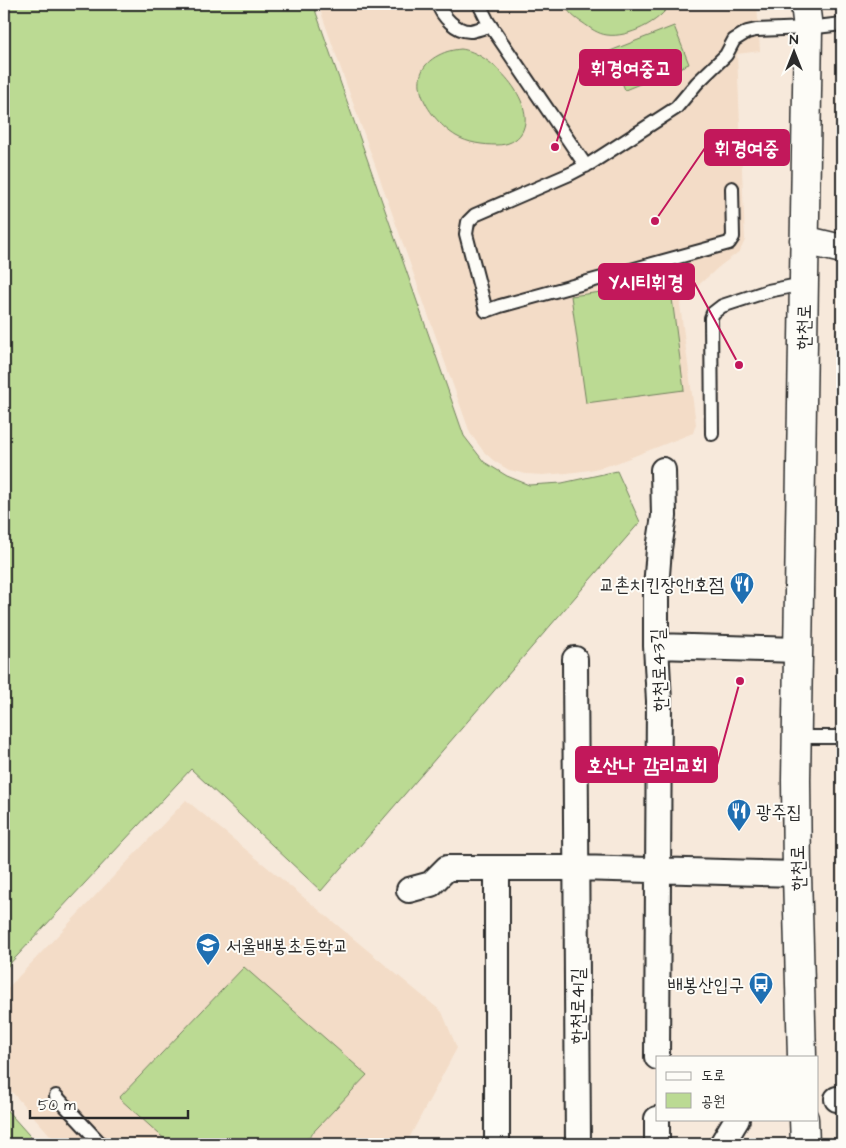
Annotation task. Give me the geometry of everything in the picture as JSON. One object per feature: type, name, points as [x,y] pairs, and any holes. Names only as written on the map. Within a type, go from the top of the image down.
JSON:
[{"type":"main road","name":"한천로","points":[[802,1056],[797,874],[797,737],[806,16]]},
{"type":"main road","points":[[804,240],[842,249]]},
{"type":"main road","points":[[804,1120],[805,1144]]},
{"type":"street","name":"한천로43길","points":[[658,871],[659,701],[656,646],[656,588],[664,516],[664,470]]},
{"type":"street","points":[[656,646],[798,650]]},
{"type":"street","points":[[575,659],[577,868]]},
{"type":"street","points":[[409,890],[431,884],[446,868],[577,868],[797,874]]},
{"type":"street","points":[[497,868],[497,1144]]},
{"type":"street","name":"한천로41길","points":[[577,868],[578,1144]]},
{"type":"street","points":[[658,871],[658,1056]]},
{"type":"street","points":[[657,1120],[657,1144]]},
{"type":"street","points":[[722,1144],[737,1120]]},
{"type":"lane","points":[[438,4],[445,18],[461,29],[469,31],[491,26]]},
{"type":"lane","points":[[479,4],[491,26],[586,166]]},
{"type":"lane","points":[[732,188],[733,237],[728,243],[486,311],[466,234],[468,222],[475,214],[586,166],[676,108],[696,83],[726,55],[734,40],[739,36],[747,32],[806,16],[842,24]]},
{"type":"lane","points":[[712,434],[711,318],[713,313],[722,306],[768,291],[803,284]]},
{"type":"lane","points":[[797,737],[842,737]]},
{"type":"lane","points":[[56,1096],[101,1144]]},
{"type":"shaded area","points":[[318,4],[757,4],[760,51],[737,54],[745,240],[740,251],[685,297],[680,305],[696,424],[693,433],[614,464],[567,473],[543,475],[509,470],[484,452],[470,433]]},
{"type":"shaded area","name":"서울배봉초등학교","points":[[186,800],[442,1012],[457,1048],[406,1144],[58,1144],[4,1083],[4,992]]},
{"type":"green space","points":[[4,4],[313,4],[464,436],[484,462],[507,476],[529,485],[562,483],[617,471],[640,522],[321,891],[191,769],[4,970]]},
{"type":"green space","points":[[565,4],[670,4],[651,23],[634,31],[615,35],[604,34],[591,29],[572,15]]},
{"type":"green space","points":[[674,26],[689,64],[625,90],[610,51]]},
{"type":"green space","points":[[461,49],[473,52],[485,59],[508,80],[517,93],[523,107],[525,120],[522,132],[511,142],[492,145],[476,143],[456,136],[446,129],[429,109],[420,85],[421,74],[427,64],[439,55]]},
{"type":"green space","points":[[670,283],[684,390],[586,403],[571,296]]},
{"type":"green space","points":[[244,967],[367,1075],[302,1144],[170,1144],[119,1098]]},
{"type":"green space","points":[[4,1107],[37,1144],[4,1144]]},
{"type":"place","name":"휘경여중고","points":[[555,147]]},
{"type":"place","name":"휘경여중","points":[[655,221]]},
{"type":"place","name":"Y시티휘경","points":[[739,365]]},
{"type":"place","name":"교촌치킨장안1호점","points":[[742,605]]},
{"type":"place","name":"호산나 감리교회","points":[[740,681]]},
{"type":"place","name":"광주집","points":[[739,832]]},
{"type":"place","name":"서울배봉초등학교","points":[[208,966]]},
{"type":"place","name":"배봉산입구","points":[[761,1005]]}]
